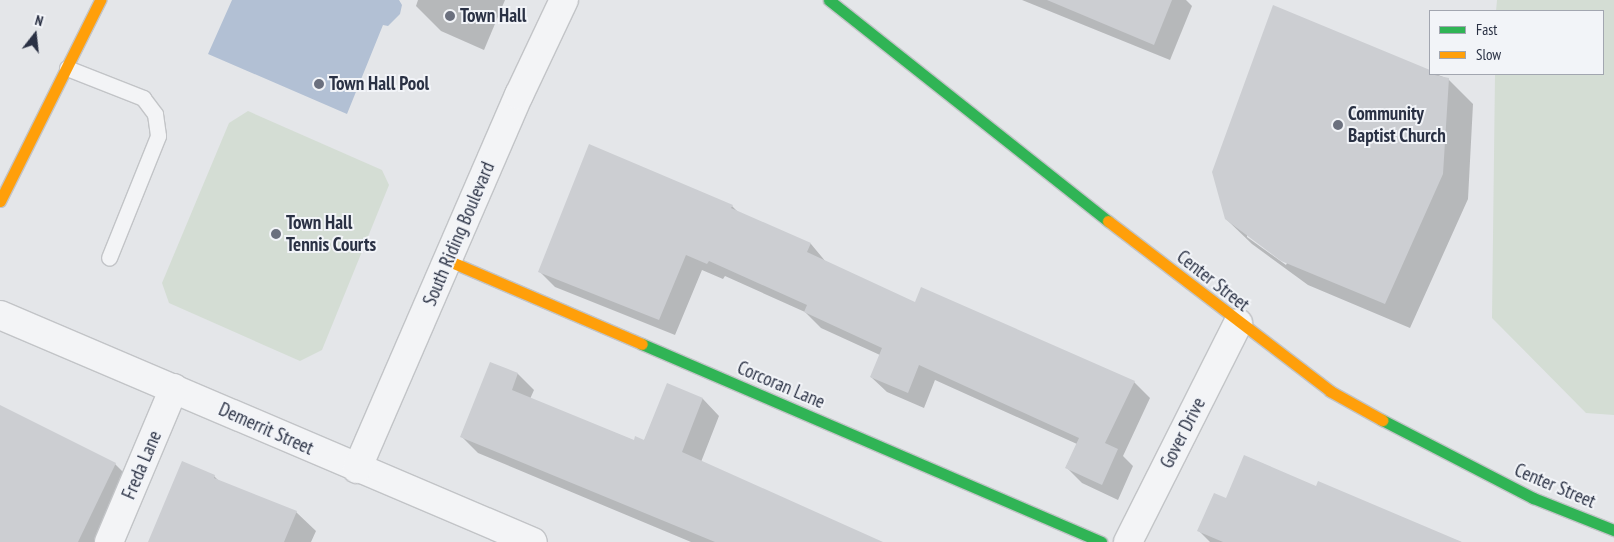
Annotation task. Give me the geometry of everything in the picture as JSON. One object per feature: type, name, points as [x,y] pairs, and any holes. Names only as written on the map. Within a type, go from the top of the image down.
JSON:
[{"type":"street","points":[[0,201],[100,0]]},
{"type":"street","name":"South Riding Boulevard","points":[[357,469],[447,260],[564,0]]},
{"type":"street","name":"Center Street","points":[[829,0],[1238,323],[1330,391],[1428,447],[1533,498],[1614,530]]},
{"type":"street","name":"Corcoran Lane","points":[[447,260],[1101,542]]},
{"type":"street","name":"Demerrit Street","points":[[0,315],[174,388],[357,469],[533,542]]},
{"type":"street","name":"Gover Drive","points":[[1128,542],[1238,323]]},
{"type":"street","name":"Freda Lane","points":[[109,542],[174,388]]},
{"type":"lane","points":[[67,68],[143,98],[155,114],[155,143],[109,258]]},
{"type":"shaded area","points":[[1497,0],[1614,0],[1614,415],[1586,413],[1492,318],[1495,75],[1604,75],[1604,10],[1496,10]]},
{"type":"shaded area","name":"Town Hall Tennis Courts","points":[[248,111],[382,170],[389,185],[322,350],[300,361],[169,303],[162,283],[229,123]]},
{"type":"water","name":"Town Hall Pool","points":[[232,0],[399,0],[402,5],[400,14],[388,26],[383,25],[347,114],[208,54]]},
{"type":"building","points":[[1047,0],[1172,0],[1154,45]]},
{"type":"building","name":"Community Baptist Church","points":[[1273,5],[1429,70],[1429,75],[1449,78],[1443,174],[1385,304],[1281,261],[1225,219],[1212,172]]},
{"type":"building","points":[[589,144],[733,205],[731,208],[811,243],[807,252],[915,302],[921,287],[1135,381],[1105,443],[1118,449],[1102,485],[1065,468],[1079,438],[919,365],[908,393],[870,377],[882,348],[804,312],[807,305],[709,261],[707,264],[686,255],[659,320],[538,272]]},
{"type":"building","points":[[490,362],[518,373],[512,390],[634,440],[635,436],[644,440],[667,383],[703,398],[682,452],[883,542],[715,542],[460,437]]},
{"type":"building","points":[[0,405],[116,463],[78,542],[0,542]]},
{"type":"building","points":[[1244,455],[1316,486],[1318,481],[1462,542],[1223,542],[1197,531],[1214,493],[1226,498]]},
{"type":"building","points":[[182,461],[215,475],[214,478],[297,511],[284,542],[148,542]]},
{"type":"traffic: fast","points":[[829,0],[1108,221]]},
{"type":"traffic: fast","points":[[642,344],[1101,542]]},
{"type":"traffic: fast","points":[[1382,420],[1533,498],[1614,530]]},
{"type":"traffic: slow","points":[[0,201],[100,0]]},
{"type":"traffic: slow","points":[[1108,221],[1330,391],[1382,420]]},
{"type":"traffic: slow","points":[[447,260],[642,344]]},
{"type":"place","name":"Town Hall","points":[[450,16]]},
{"type":"place","name":"Town Hall Pool","points":[[319,84]]},
{"type":"place","name":"Community Baptist Church","points":[[1338,125]]},
{"type":"place","name":"Town Hall Tennis Courts","points":[[276,234]]}]
